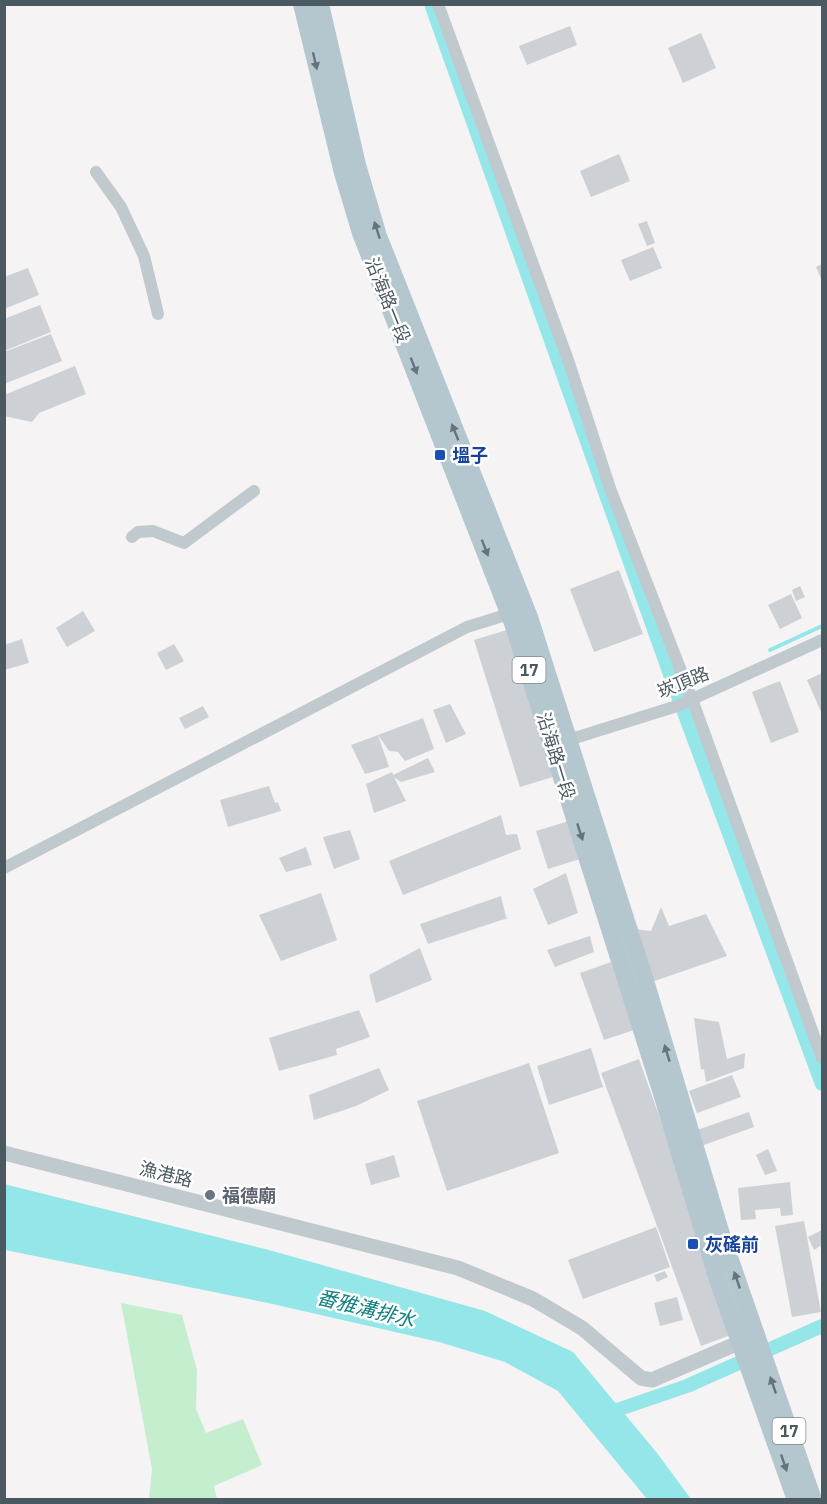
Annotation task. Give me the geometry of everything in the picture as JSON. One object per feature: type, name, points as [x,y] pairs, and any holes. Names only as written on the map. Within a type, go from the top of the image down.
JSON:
[{"type":"main road","name":"沿海路一段","points":[[302,4],[343,173],[361,233],[518,612]]},
{"type":"main road","name":"沿海路一段","points":[[320,4],[357,165],[378,236],[518,612],[669,1088],[718,1280],[748,1338]]},
{"type":"main road","name":"17","points":[[748,1338],[813,1500]]},
{"type":"main road","name":"17","points":[[758,1365],[796,1500]]},
{"type":"street","points":[[438,4],[568,360],[611,490],[692,699],[822,1058]]},
{"type":"street","points":[[96,172],[121,207],[144,256],[158,314]]},
{"type":"street","points":[[132,537],[138,532],[153,531],[184,543],[254,491]]},
{"type":"street","points":[[4,868],[467,627],[518,612]]},
{"type":"street","name":"崁頂路","points":[[560,742],[677,706],[822,640]]},
{"type":"street","name":"漁港路","points":[[4,1153],[458,1268],[533,1299],[582,1328],[640,1378],[652,1380],[748,1338]]},
{"type":"green space","points":[[121,1303],[182,1315],[197,1370],[196,1409],[206,1433],[243,1419],[262,1465],[214,1486],[217,1499],[149,1499],[152,1469]]},
{"type":"water","name":"番雅溝排水","points":[[4,1184],[269,1250],[485,1311],[573,1352],[657,1453],[691,1499],[647,1499],[558,1391],[505,1362],[439,1342],[268,1303],[5,1250]]},
{"type":"building","points":[[570,26],[577,45],[527,65],[519,46]]},
{"type":"building","points":[[701,33],[716,68],[683,83],[668,48]]},
{"type":"building","points":[[619,154],[630,181],[591,197],[580,171]]},
{"type":"building","points":[[647,221],[655,243],[647,246],[638,224]]},
{"type":"building","points":[[653,247],[662,268],[630,281],[621,260]]},
{"type":"building","points":[[822,264],[822,281],[816,267]]},
{"type":"building","points":[[28,268],[39,295],[4,309],[4,277]]},
{"type":"building","points":[[40,305],[51,332],[4,351],[4,319]]},
{"type":"building","points":[[51,334],[62,361],[4,384],[4,352]]},
{"type":"building","points":[[75,366],[86,394],[39,413],[32,422],[4,416],[4,395]]},
{"type":"building","points":[[619,570],[643,634],[594,652],[570,589]]},
{"type":"building","points":[[800,586],[805,597],[796,601],[792,590]]},
{"type":"building","points":[[791,594],[802,618],[780,629],[768,605]]},
{"type":"building","points":[[83,611],[95,631],[67,647],[56,628]]},
{"type":"building","points":[[510,629],[556,776],[520,787],[474,640]]},
{"type":"building","points":[[22,639],[29,663],[4,670],[4,645]]},
{"type":"building","points":[[174,644],[184,661],[166,670],[157,653]]},
{"type":"building","points":[[822,673],[822,714],[807,680]]},
{"type":"building","points":[[780,681],[799,732],[771,743],[752,692]]},
{"type":"building","points":[[450,704],[466,734],[446,743],[433,710]]},
{"type":"building","points":[[203,706],[209,717],[185,729],[179,718]]},
{"type":"building","points":[[423,718],[434,749],[405,761],[398,752],[389,751],[378,735]]},
{"type":"building","points":[[378,735],[389,767],[365,774],[351,745]]},
{"type":"building","points":[[428,758],[435,772],[401,782],[394,777],[406,801],[374,813],[366,784],[392,772],[393,775]]},
{"type":"building","points":[[269,786],[275,803],[278,802],[281,811],[228,827],[220,800]]},
{"type":"building","points":[[501,815],[506,835],[517,834],[521,849],[403,895],[389,861]]},
{"type":"building","points":[[569,821],[580,859],[548,869],[536,831]]},
{"type":"building","points":[[350,830],[360,859],[334,869],[323,837]]},
{"type":"building","points":[[306,847],[312,865],[286,872],[279,858]]},
{"type":"building","points":[[566,873],[578,913],[548,925],[533,889]]},
{"type":"building","points":[[321,893],[337,940],[281,961],[259,915]]},
{"type":"building","points":[[501,896],[508,918],[428,944],[420,924]]},
{"type":"building","points":[[661,907],[669,926],[706,914],[727,956],[646,984],[635,929],[651,931]]},
{"type":"building","points":[[590,936],[594,952],[555,967],[547,950]]},
{"type":"building","points":[[420,948],[432,980],[376,1003],[369,975]]},
{"type":"building","points":[[611,962],[634,1030],[604,1040],[580,973]]},
{"type":"building","points":[[359,1010],[370,1037],[336,1049],[337,1055],[279,1071],[269,1038]]},
{"type":"building","points":[[694,1018],[719,1022],[727,1059],[745,1053],[744,1068],[706,1082],[704,1069],[701,1070]]},
{"type":"building","points":[[591,1048],[603,1087],[549,1105],[537,1066]]},
{"type":"building","points":[[639,1059],[736,1333],[701,1346],[601,1073]]},
{"type":"building","points":[[529,1063],[559,1153],[447,1191],[417,1101]]},
{"type":"building","points":[[379,1068],[389,1090],[356,1106],[314,1120],[309,1095]]},
{"type":"building","points":[[732,1075],[741,1097],[697,1113],[689,1091]]},
{"type":"building","points":[[749,1112],[754,1127],[701,1146],[694,1131]]},
{"type":"building","points":[[768,1149],[777,1171],[765,1175],[756,1155]]},
{"type":"building","points":[[394,1155],[400,1177],[371,1185],[365,1164]]},
{"type":"building","points":[[790,1182],[793,1215],[781,1216],[780,1208],[755,1210],[756,1219],[741,1220],[738,1188]]},
{"type":"building","points":[[804,1221],[821,1312],[792,1317],[775,1226]]},
{"type":"building","points":[[656,1227],[670,1267],[583,1299],[568,1260]]},
{"type":"building","points":[[822,1230],[822,1245],[814,1250],[808,1237]]},
{"type":"building","points":[[665,1271],[668,1277],[657,1282],[654,1275]]},
{"type":"building","points":[[677,1297],[683,1320],[660,1326],[654,1303]]},
{"type":"waterway","points":[[431,4],[672,680],[822,1084]]},
{"type":"waterway","points":[[770,650],[822,626]]},
{"type":"waterway","points":[[605,1414],[687,1386],[822,1326]]},
{"type":"place","name":"塭子","points":[[440,455]]},
{"type":"place","name":"福德廟","points":[[210,1195]]},
{"type":"place","name":"灰磘前","points":[[693,1244]]}]
